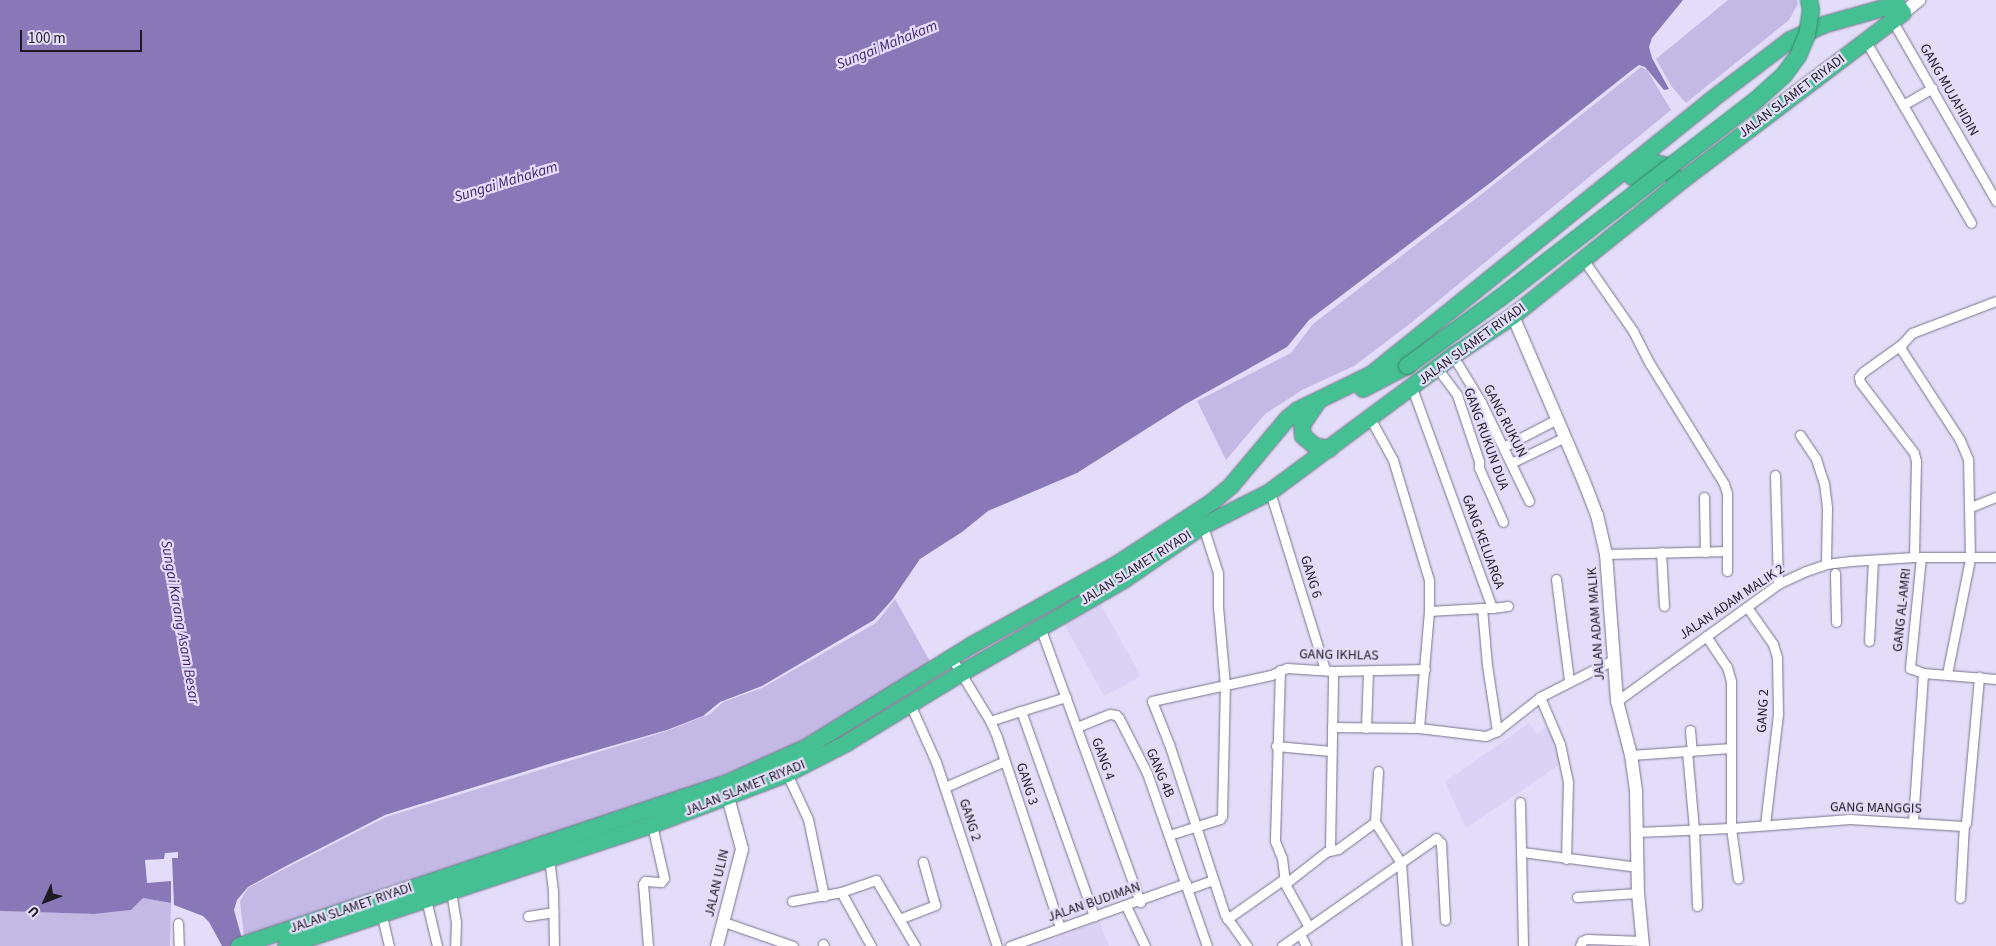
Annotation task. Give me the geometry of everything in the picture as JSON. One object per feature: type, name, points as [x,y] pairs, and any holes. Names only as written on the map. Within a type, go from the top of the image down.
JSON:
[{"type":"highway","name":"JALAN SLAMET RIYADI","points":[[1320,399],[1351,395],[1407,366],[1500,298],[1746,108],[1784,75],[1798,56],[1807,36],[1811,10],[1809,0]]},
{"type":"highway","name":"JALAN SLAMET RIYADI","points":[[239,946],[618,828],[652,825],[787,774],[847,743],[980,662],[1124,580],[1203,526],[1270,492],[1437,368],[1513,316],[1675,186],[1865,40],[1896,7]]},
{"type":"highway","name":"JALAN SLAMET RIYADI","points":[[286,946],[319,940],[426,899],[550,858],[783,759],[807,747],[972,644],[1116,565],[1212,502],[1231,486],[1287,419],[1298,410],[1372,374],[1710,101],[1790,40],[1822,25],[1884,8],[1896,7]]},
{"type":"highway","points":[[1540,238],[1552,236],[1562,230],[1649,165],[1662,164],[1668,166],[1673,174],[1675,186]]},
{"type":"highway","points":[[1320,399],[1305,418],[1302,429],[1306,441],[1315,446],[1330,449]]},
{"type":"highway","points":[[972,644],[980,662]]},
{"type":"street","points":[[1896,7],[1919,0]]},
{"type":"street","name":"GANG MUJAHIDIN","points":[[1896,7],[1932,88],[1996,201]]},
{"type":"street","points":[[1865,40],[1971,223]]},
{"type":"street","points":[[1903,105],[1932,88]]},
{"type":"street","points":[[1583,259],[1633,331],[1650,364],[1724,484],[1727,493],[1727,571]]},
{"type":"street","points":[[1918,557],[1916,461],[1914,453],[1860,382],[1859,377],[1902,344],[1912,333],[1996,301]]},
{"type":"street","name":"JALAN ADAM MALIK","points":[[1513,316],[1597,515],[1606,554],[1617,701],[1631,755],[1638,832],[1638,893],[1643,943]]},
{"type":"street","points":[[1902,344],[1902,353],[1964,448],[1970,471],[1970,558],[1948,674]]},
{"type":"street","name":"GANG RUKUN","points":[[1454,356],[1481,402],[1529,500]]},
{"type":"street","name":"GANG RUKUN DUA","points":[[1437,368],[1458,395],[1479,461],[1479,468],[1503,522]]},
{"type":"street","name":"GANG KELUARGA","points":[[1412,388],[1492,608],[1482,608],[1487,665],[1497,731]]},
{"type":"street","points":[[1370,418],[1394,460],[1428,580],[1429,611],[1419,728]]},
{"type":"street","points":[[1503,447],[1557,419]]},
{"type":"street","points":[[1800,435],[1816,459],[1824,483],[1833,567],[1836,622]]},
{"type":"street","points":[[1511,463],[1565,437]]},
{"type":"street","points":[[1775,475],[1778,584]]},
{"type":"street","name":"GANG 6","points":[[1270,492],[1329,670],[1332,727],[1330,850]]},
{"type":"street","points":[[1704,497],[1704,552]]},
{"type":"street","points":[[1971,507],[1996,497]]},
{"type":"street","points":[[1169,835],[1222,816],[1225,685],[1218,606],[1218,573],[1203,526]]},
{"type":"street","points":[[1606,554],[1727,551]]},
{"type":"street","points":[[1661,552],[1664,606]]},
{"type":"street","name":"JALAN ADAM MALIK 2","points":[[1617,701],[1778,584],[1806,571],[1873,560],[1918,557],[1996,557]]},
{"type":"street","name":"GANG AL-AMRI","points":[[1918,557],[1910,666],[1911,669],[1923,673]]},
{"type":"street","points":[[1869,641],[1873,560]]},
{"type":"street","points":[[1556,579],[1569,681]]},
{"type":"street","points":[[1492,608],[1508,606]]},
{"type":"street","name":"GANG 2","points":[[1747,607],[1776,649],[1778,714],[1765,824]]},
{"type":"street","points":[[1429,611],[1482,608]]},
{"type":"street","name":"GANG 4","points":[[1040,627],[1140,902]]},
{"type":"street","points":[[1706,636],[1727,667],[1731,681],[1731,828],[1738,879]]},
{"type":"street","name":"GANG 3","points":[[951,657],[990,721],[1060,928]]},
{"type":"street","points":[[1332,727],[1419,728],[1486,736],[1497,731],[1540,697],[1613,660]]},
{"type":"street","name":"GANG IKHLAS","points":[[1196,826],[1188,800],[1184,796],[1169,744],[1152,701],[1271,675],[1287,668],[1368,671],[1425,669]]},
{"type":"street","points":[[1280,670],[1276,746],[1275,841],[1282,858],[1284,882],[1309,927]]},
{"type":"street","points":[[1366,728],[1368,671]]},
{"type":"street","points":[[1913,821],[1923,673],[1996,679]]},
{"type":"street","points":[[1960,898],[1964,825],[1978,677]]},
{"type":"street","points":[[990,721],[1066,697]]},
{"type":"street","points":[[1540,697],[1560,744],[1568,782],[1566,859]]},
{"type":"street","name":"GANG 2","points":[[910,704],[936,762],[997,946]]},
{"type":"street","points":[[1021,712],[1094,916]]},
{"type":"street","name":"GANG 4B","points":[[1077,727],[1110,714],[1116,715],[1119,718],[1147,773],[1207,946]]},
{"type":"street","points":[[1690,730],[1697,906]]},
{"type":"street","points":[[1276,746],[1331,751]]},
{"type":"street","points":[[1631,755],[1731,748]]},
{"type":"street","points":[[945,788],[984,768],[1005,761]]},
{"type":"street","points":[[1378,772],[1375,822],[1401,863],[1407,946]]},
{"type":"street","points":[[787,774],[809,824],[824,896]]},
{"type":"street","name":"JALAN ULIN","points":[[717,946],[742,849],[728,797]]},
{"type":"street","points":[[1520,802],[1523,946]]},
{"type":"street","name":"GANG MANGGIS","points":[[1638,832],[1731,828],[1850,819],[1964,825]]},
{"type":"street","points":[[1227,918],[1330,850],[1338,849],[1375,822]]},
{"type":"street","points":[[648,946],[642,884],[645,881],[662,882],[664,878],[652,825]]},
{"type":"street","points":[[1196,826],[1227,918],[1247,946]]},
{"type":"street","points":[[1282,946],[1436,838],[1440,839],[1445,920]]},
{"type":"street","points":[[1522,852],[1638,867]]},
{"type":"street","points":[[550,858],[554,912],[554,946]]},
{"type":"street","points":[[900,919],[936,904],[923,862]]},
{"type":"street","points":[[792,901],[841,892],[876,880],[915,946]]},
{"type":"street","name":"JALAN BUDIMAN","points":[[1010,946],[1094,916],[1187,886],[1213,880]]},
{"type":"street","points":[[451,891],[456,922],[455,946]]},
{"type":"street","points":[[841,892],[871,946]]},
{"type":"street","points":[[1577,897],[1638,893]]},
{"type":"street","points":[[426,899],[438,946]]},
{"type":"street","points":[[1126,906],[1145,946]]},
{"type":"street","points":[[528,916],[554,912]]},
{"type":"street","points":[[382,916],[389,946]]},
{"type":"street","points":[[724,922],[769,942],[793,946]]},
{"type":"street","points":[[178,923],[179,946]]},
{"type":"street","points":[[1300,934],[1306,946]]},
{"type":"street","points":[[1580,946],[1582,941],[1587,939],[1643,943]]},
{"type":"shaded area","points":[[1728,0],[1797,0],[1798,4],[1789,20],[1686,103],[1672,87],[1656,59]]},
{"type":"shaded area","points":[[1641,67],[1647,70],[1671,110],[1411,323],[1354,366],[1302,390],[1265,414],[1226,460],[1197,401],[1291,353],[1313,324],[1492,186]]},
{"type":"shaded area","points":[[895,599],[931,663],[799,745],[694,787],[244,936],[240,901],[248,888],[288,867],[386,817],[667,731],[710,714],[723,702],[762,688],[876,623]]},
{"type":"shaded area","points":[[1100,603],[1141,676],[1104,696],[1064,624]]},
{"type":"shaded area","points":[[1529,723],[1537,734],[1546,727],[1561,751],[1562,763],[1466,828],[1445,782]]},
{"type":"shaded area","points":[[143,898],[171,903],[170,946],[0,946],[0,911],[94,914],[131,910]]},
{"type":"shaded area","points":[[1099,921],[1109,946],[1034,946]]},
{"type":"water","points":[[0,0],[1683,0],[1652,38],[1649,47],[1652,58],[1669,89],[1664,90],[1645,67],[1639,65],[1490,183],[1309,320],[1287,347],[1184,405],[1077,473],[988,511],[962,532],[920,559],[892,600],[874,620],[762,686],[720,702],[703,716],[667,730],[552,763],[385,815],[248,887],[237,900],[234,910],[244,946],[222,946],[209,922],[203,916],[174,905],[172,858],[178,858],[178,852],[165,853],[164,859],[145,860],[147,883],[171,881],[171,903],[143,898],[131,910],[94,914],[0,911]]},
{"type":"water label","name":"Sungai Mahakam","points":[[887,45]]},
{"type":"water label","name":"Sungai Mahakam","points":[[506,182]]},
{"type":"water label","name":"Sungai Karang Asam Besar","points":[[180,622]]}]
